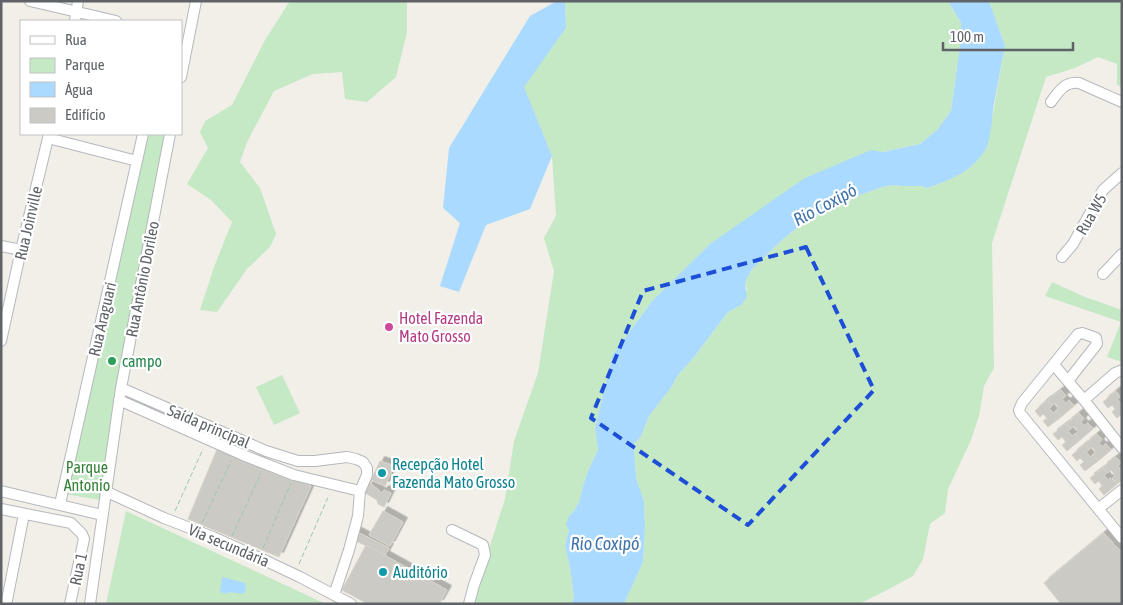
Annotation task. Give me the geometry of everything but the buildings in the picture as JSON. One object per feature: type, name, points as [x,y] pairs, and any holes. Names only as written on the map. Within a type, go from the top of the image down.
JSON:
[{"type":"street","points":[[30,1],[76,17],[106,20]]},
{"type":"street","points":[[76,17],[78,1]]},
{"type":"street","points":[[182,68],[185,37],[196,1]]},
{"type":"street","points":[[1051,102],[1064,86],[1074,82],[1122,102]]},
{"type":"street","name":"Rua Araguari","points":[[60,504],[143,135]]},
{"type":"street","name":"Rua Antônio Dorileo","points":[[90,604],[121,388],[170,135]]},
{"type":"street","points":[[48,136],[137,161]]},
{"type":"street","name":"Rua Joinville","points":[[1,341],[48,136]]},
{"type":"street","name":"Rua W5","points":[[1062,257],[1073,244],[1103,190],[1122,173]]},
{"type":"street","points":[[1,246],[21,250]]},
{"type":"street","points":[[1103,274],[1122,254]]},
{"type":"street","points":[[1068,381],[1097,344],[1096,338],[1082,333],[1078,334],[1022,403],[1019,410],[1020,413],[1122,538]]},
{"type":"street","points":[[1054,365],[1122,448]]},
{"type":"street","points":[[1084,400],[1115,373],[1122,370]]},
{"type":"street","name":"Saída principal","points":[[121,388],[278,455],[298,461],[347,457],[363,462],[367,468],[367,476],[360,491]]},
{"type":"street","points":[[119,400],[294,476],[360,491],[356,524],[334,595]]},
{"type":"street","points":[[160,418],[165,407]]},
{"type":"street","points":[[203,424],[206,438]]},
{"type":"street","points":[[206,438],[218,430]]},
{"type":"street","points":[[235,438],[237,452]]},
{"type":"street","points":[[237,452],[248,443]]},
{"type":"street","points":[[266,451],[267,464]]},
{"type":"street","points":[[267,464],[278,455]]},
{"type":"street","points":[[294,476],[298,461]]},
{"type":"street","points":[[1098,509],[1122,490]]},
{"type":"street","points":[[1,491],[102,515]]},
{"type":"street","name":"Via secundária","points":[[105,491],[259,557],[351,604]]},
{"type":"street","points":[[1,509],[24,514],[7,600]]},
{"type":"street","name":"Rua 1","points":[[24,514],[71,523],[82,534],[84,539],[70,604]]},
{"type":"street","points":[[452,530],[483,545],[485,551],[469,604]]},
{"type":"path","points":[[170,520],[206,438]]},
{"type":"path","points":[[198,531],[237,452]]},
{"type":"path","points":[[228,544],[267,464]]},
{"type":"path","points":[[259,557],[294,476]]},
{"type":"path","points":[[295,574],[333,485]]},
{"type":"highlighted area","points":[[806,247],[874,390],[748,525],[591,418],[643,291]]},
{"type":"green space","points":[[290,1],[407,1],[407,32],[396,77],[367,102],[345,99],[342,72],[313,74],[274,91],[247,142],[240,162],[260,188],[276,234],[270,247],[247,269],[217,312],[200,310],[214,267],[232,222],[211,200],[187,184],[208,148],[200,132],[205,121],[232,105],[265,40]]},
{"type":"green space","points":[[565,1],[948,1],[961,23],[960,46],[951,111],[937,130],[920,144],[883,152],[871,151],[710,244],[653,300],[613,354],[595,428],[598,450],[588,471],[579,502],[569,516],[569,530],[565,546],[574,598],[571,604],[471,604],[505,499],[514,441],[538,373],[554,271],[544,238],[556,216],[552,156],[523,87],[566,28]]},
{"type":"green space","points":[[989,1],[1122,1],[1122,87],[1117,85],[1117,64],[1098,57],[1075,68],[1046,77],[992,243],[994,368],[984,386],[979,416],[971,440],[948,489],[945,513],[930,524],[923,559],[913,576],[859,604],[624,604],[643,562],[644,501],[636,478],[634,444],[641,436],[649,416],[670,389],[678,375],[728,312],[741,305],[747,289],[745,284],[752,269],[799,226],[835,204],[882,187],[894,185],[928,188],[948,180],[972,166],[987,147],[1005,46]]},
{"type":"green space","name":"Parque Antonio","points":[[146,135],[167,135],[100,500],[65,494]]},
{"type":"green space","points":[[1052,282],[1085,297],[1122,310],[1122,362],[1107,357],[1121,322],[1045,296]]},
{"type":"green space","points":[[282,375],[300,413],[274,425],[256,387]]},
{"type":"green space","points":[[126,511],[326,604],[106,604]]},
{"type":"water","points":[[557,1],[565,1],[566,28],[524,87],[552,156],[530,209],[486,225],[459,292],[440,286],[460,223],[443,208],[449,148],[530,16]]},
{"type":"water","name":"Rio Coxipó","points":[[948,1],[989,1],[1005,46],[987,147],[972,166],[962,173],[928,188],[894,185],[882,187],[835,204],[799,226],[752,269],[745,284],[747,297],[741,305],[728,312],[678,375],[670,389],[649,416],[641,436],[634,444],[636,478],[644,501],[643,562],[624,604],[571,604],[574,598],[565,546],[569,530],[566,525],[569,516],[579,502],[588,471],[598,450],[595,428],[613,354],[653,300],[710,244],[805,178],[871,150],[883,152],[920,144],[937,130],[951,111],[960,46],[961,23]]},
{"type":"water","points":[[222,577],[245,583],[246,589],[244,594],[220,592]]},
{"type":"place","name":"Hotel Fazenda Mato Grosso","points":[[389,327]]},
{"type":"place","name":"campo","points":[[112,361]]},
{"type":"place","name":"Recepção Hotel Fazenda Mato Grosso","points":[[382,473]]},
{"type":"place","name":"Auditório","points":[[383,572]]}]
